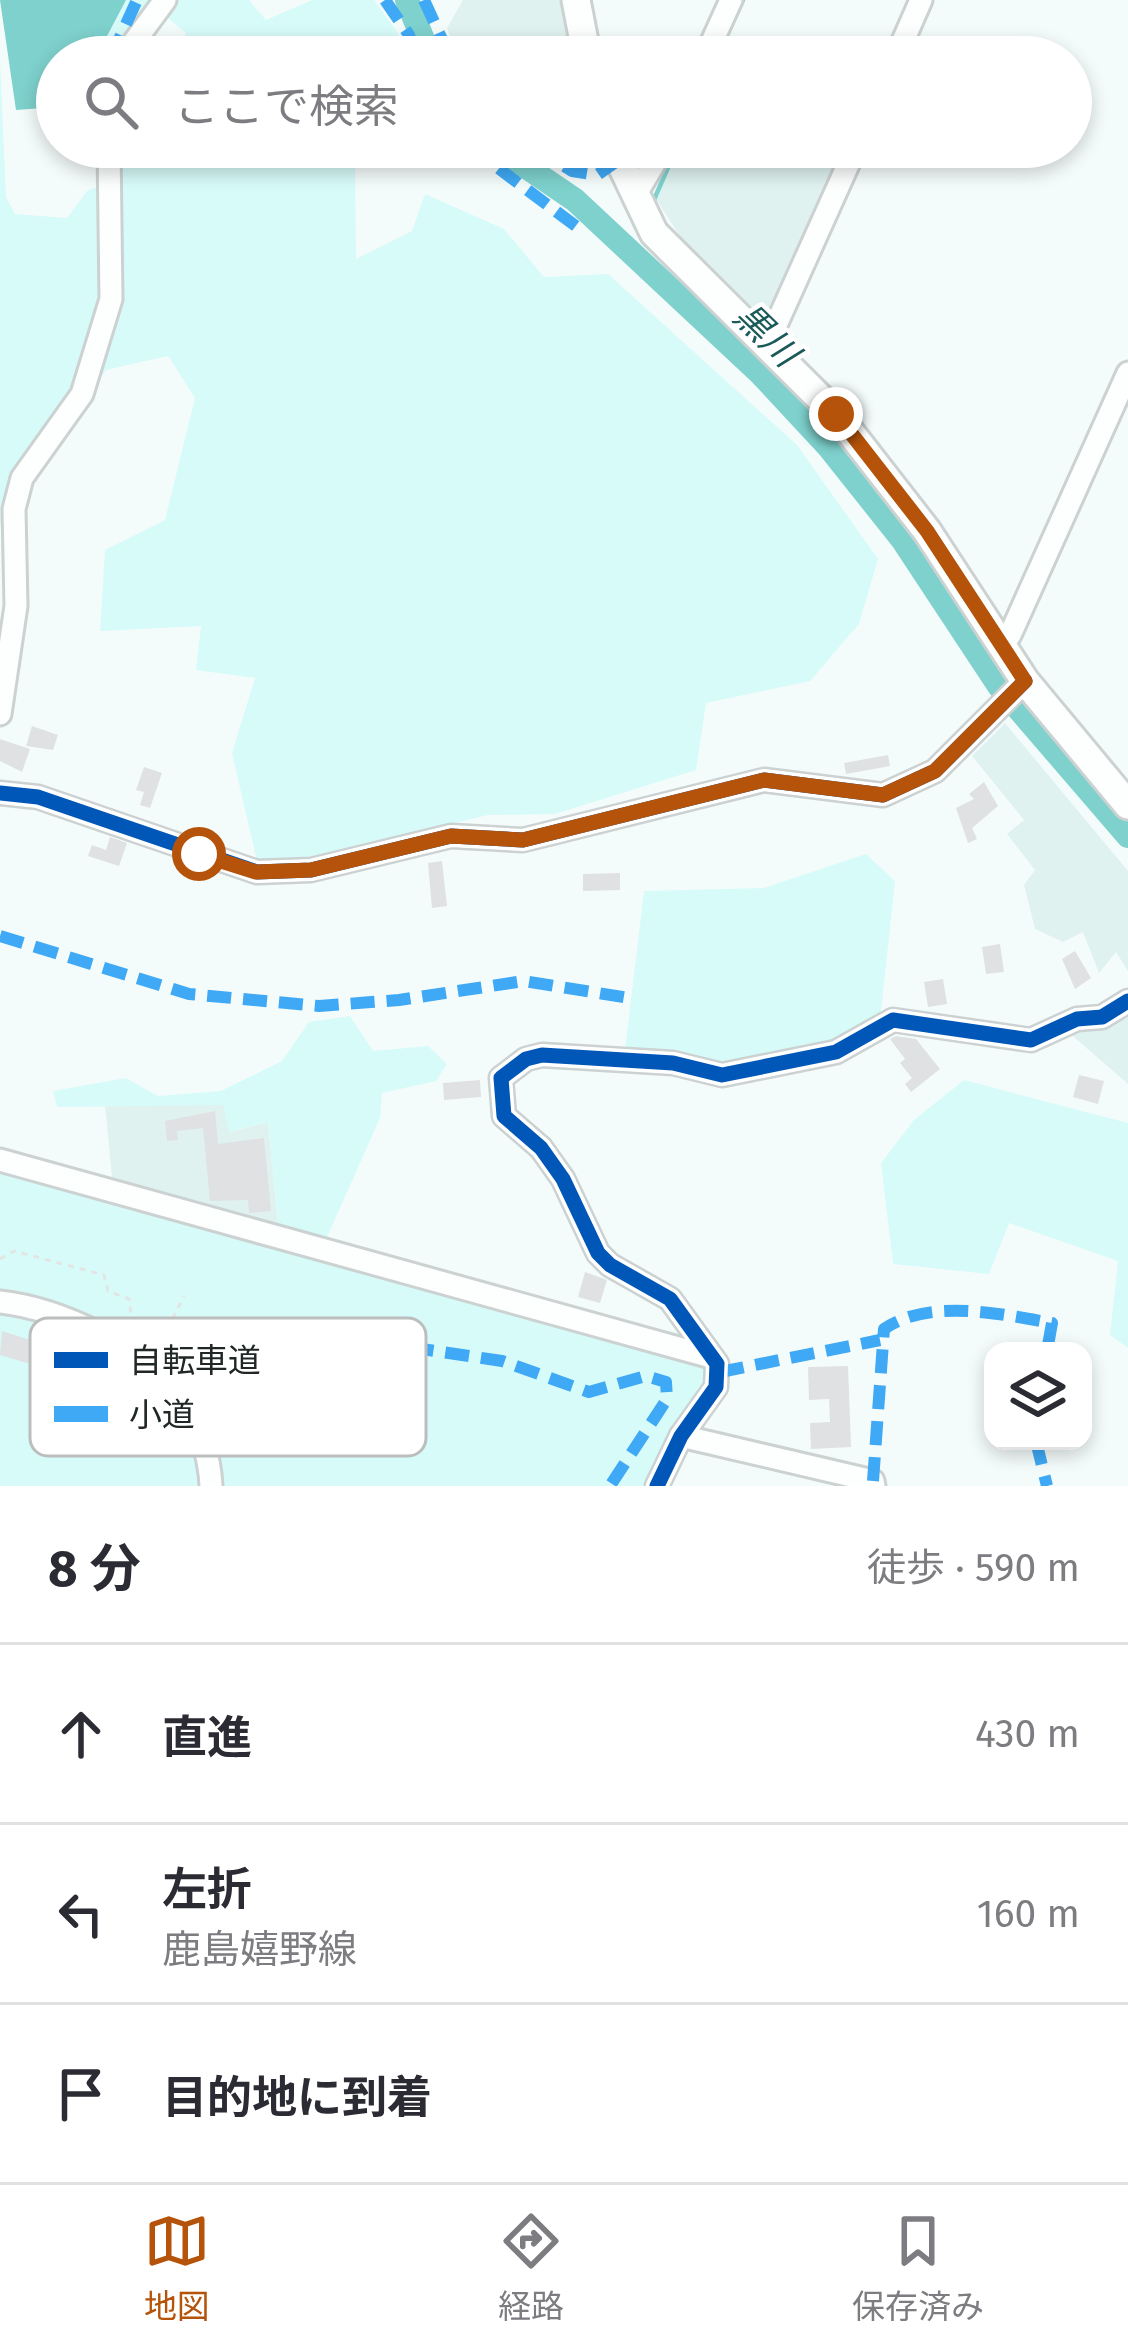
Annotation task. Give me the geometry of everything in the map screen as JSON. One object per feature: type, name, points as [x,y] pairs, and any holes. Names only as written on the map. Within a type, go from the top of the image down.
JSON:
[{"type":"main road","points":[[576,0],[583,36]]},
{"type":"main road","points":[[622,168],[655,233],[836,414],[884,473],[1025,681],[1128,805]]},
{"type":"street","points":[[138,36],[165,0]]},
{"type":"street","points":[[714,36],[730,0]]},
{"type":"street","points":[[905,36],[921,0]]},
{"type":"street","points":[[0,714],[16,606],[14,509],[22,478],[82,394],[111,299],[109,168]]},
{"type":"street","points":[[634,197],[651,168]]},
{"type":"street","points":[[767,345],[847,168]]},
{"type":"street","points":[[1000,641],[1010,635],[1128,373]]},
{"type":"street","points":[[0,794],[38,797],[256,872],[311,870],[451,836],[523,840],[764,780],[883,795],[935,771],[1025,681]]},
{"type":"street","points":[[658,1486],[681,1436],[716,1387],[720,1372],[670,1298],[610,1265],[598,1253],[563,1178],[541,1148],[504,1117],[501,1078],[542,1055],[674,1063],[722,1075],[836,1052],[893,1020],[1031,1040],[1078,1019],[1102,1017],[1128,1001]]},
{"type":"street","points":[[0,1160],[711,1357]]},
{"type":"street","points":[[0,1302],[58,1318]]},
{"type":"street","points":[[681,1436],[873,1481],[874,1486]]},
{"type":"street","points":[[207,1456],[211,1486]]},
{"type":"path","points":[[0,1259],[14,1251],[104,1276],[108,1292],[129,1299],[132,1318]]},
{"type":"path","points":[[173,1318],[184,1296]]},
{"type":"shaded area","points":[[126,0],[249,0],[266,20],[312,0],[374,0],[399,36],[184,36],[168,18],[150,36],[107,36]]},
{"type":"shaded area","points":[[463,0],[560,0],[569,36],[450,36],[447,28]]},
{"type":"shaded area","points":[[0,60],[6,197],[15,214],[67,218],[87,191],[118,178],[116,168],[355,168],[356,259],[412,231],[425,194],[504,229],[544,277],[608,274],[797,445],[878,559],[859,624],[810,681],[706,703],[696,770],[555,814],[488,815],[305,860],[257,861],[232,753],[255,678],[196,670],[201,626],[100,631],[105,550],[165,520],[195,398],[168,356],[106,370],[0,526]]},
{"type":"shaded area","points":[[670,168],[839,168],[768,325],[683,241],[656,199]]},
{"type":"shaded area","points":[[1005,723],[1128,871],[1128,971],[1116,952],[1099,973],[1083,932],[1063,942],[1035,929],[1024,885],[1035,870],[1007,834],[1024,820],[972,756]]},
{"type":"shaded area","points":[[866,854],[895,881],[881,1011],[864,1029],[832,1047],[727,1068],[625,1050],[644,891],[764,888]]},
{"type":"shaded area","points":[[1128,1006],[1128,1084],[1066,1030]]},
{"type":"shaded area","points":[[350,1016],[373,1051],[428,1046],[447,1064],[436,1081],[382,1093],[380,1118],[319,1255],[698,1360],[709,1371],[708,1385],[650,1486],[0,1486],[0,1166],[280,1243],[268,1122],[229,1132],[223,1105],[57,1107],[53,1091],[126,1078],[158,1096],[221,1091],[282,1061],[309,1022]]},
{"type":"shaded area","points":[[964,1080],[1128,1123],[1128,1348],[1110,1335],[1118,1261],[1009,1223],[989,1274],[893,1264],[881,1163],[914,1120]]},
{"type":"shaded area","points":[[105,1105],[224,1105],[230,1132],[268,1122],[280,1244],[114,1198]]},
{"type":"water","points":[[0,0],[126,0],[107,36],[36,36],[36,109],[16,110]]},
{"type":"building","points":[[32,726],[58,735],[53,750],[26,746]]},
{"type":"building","points":[[0,739],[30,749],[22,772],[0,761]]},
{"type":"building","points":[[888,755],[890,766],[846,774],[844,763]]},
{"type":"building","points":[[144,767],[162,773],[150,808],[140,805],[144,792],[136,790]]},
{"type":"building","points":[[984,782],[998,806],[972,828],[977,839],[968,843],[956,808],[974,799],[969,794]]},
{"type":"building","points":[[110,837],[127,843],[119,866],[88,856],[92,845],[106,850]]},
{"type":"building","points":[[442,861],[447,906],[432,908],[428,863]]},
{"type":"building","points":[[620,873],[620,890],[583,891],[583,874]]},
{"type":"building","points":[[1000,944],[1004,972],[986,974],[982,947]]},
{"type":"building","points":[[1075,951],[1091,978],[1075,989],[1062,959]]},
{"type":"building","points":[[943,979],[947,1004],[928,1007],[924,982]]},
{"type":"building","points":[[890,1039],[916,1039],[940,1069],[911,1092],[905,1084],[912,1078],[900,1063],[905,1059]]},
{"type":"building","points":[[1079,1075],[1104,1081],[1098,1104],[1073,1097]]},
{"type":"building","points":[[480,1080],[481,1097],[444,1100],[443,1083]]},
{"type":"building","points":[[215,1111],[218,1144],[264,1138],[271,1211],[249,1213],[248,1200],[210,1201],[203,1128],[177,1131],[178,1140],[167,1141],[165,1121]]},
{"type":"building","points":[[585,1272],[607,1280],[600,1303],[578,1297]]},
{"type":"building","points":[[2,1331],[30,1340],[30,1364],[0,1355]]},
{"type":"building","points":[[848,1366],[851,1447],[811,1449],[810,1423],[830,1422],[829,1399],[809,1400],[808,1367]]},
{"type":"waterway","name":"黒川","points":[[407,0],[422,36]]},
{"type":"waterway","points":[[727,36],[743,0]]},
{"type":"waterway","name":"黒川","points":[[528,168],[575,200],[761,374],[828,446],[902,539],[999,686],[1128,836]]},
{"type":"waterway","points":[[653,202],[668,168]]},
{"type":"marked path","points":[[121,36],[137,0]]},
{"type":"marked path","points":[[385,0],[409,36]]},
{"type":"marked path","points":[[424,0],[440,36]]},
{"type":"marked path","points":[[498,168],[585,233]]},
{"type":"marked path","points":[[567,168],[597,175],[607,168]]},
{"type":"marked path","points":[[0,936],[189,994],[319,1006],[399,1000],[524,981],[635,999]]},
{"type":"marked path","points":[[873,1481],[884,1329],[922,1314],[966,1311],[1052,1323],[1049,1342]]},
{"type":"marked path","points":[[720,1372],[880,1340]]},
{"type":"marked path","points":[[426,1350],[502,1361],[589,1392],[646,1376],[666,1382],[667,1399],[610,1486]]},
{"type":"marked path","points":[[1038,1450],[1047,1486]]},
{"type":"cycle path","points":[[0,793],[38,797],[257,872],[311,870],[451,836],[523,840],[764,780],[883,795],[935,771],[1025,681]]},
{"type":"cycle path","points":[[657,1486],[681,1436],[716,1387],[717,1364],[670,1299],[610,1265],[598,1253],[563,1179],[541,1148],[504,1116],[501,1078],[526,1059],[542,1055],[673,1063],[722,1075],[836,1052],[893,1020],[1031,1040],[1077,1019],[1102,1017],[1128,1001]]},
{"type":"route","points":[[199,854],[256,872],[311,870],[451,836],[523,840],[764,780],[883,795],[935,771],[1025,681],[927,531],[836,414]]}]
